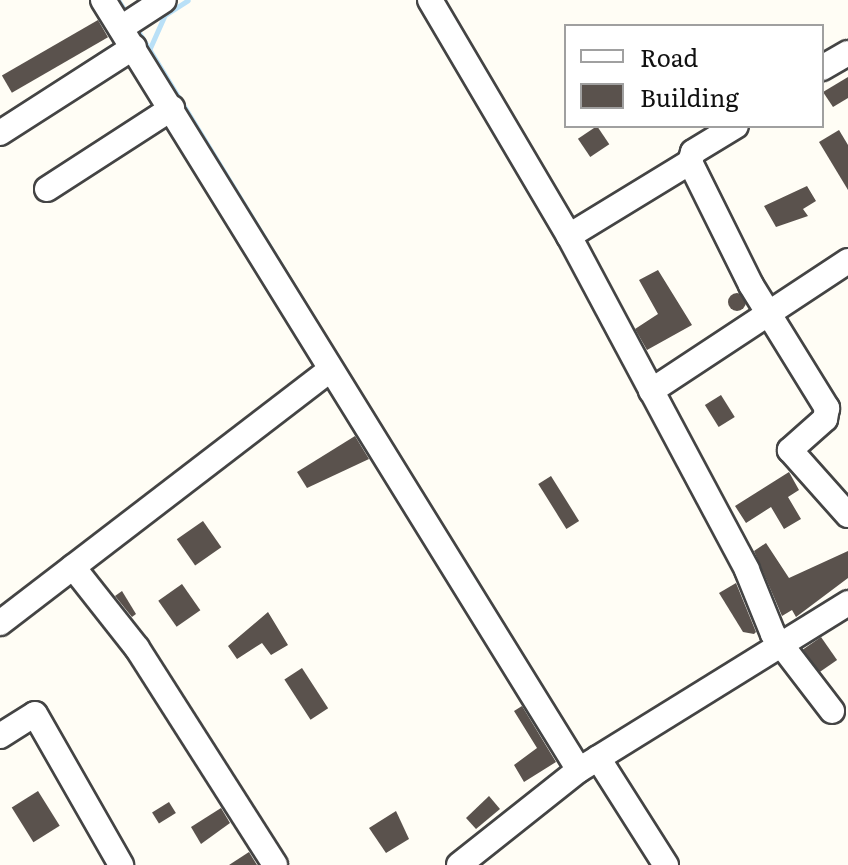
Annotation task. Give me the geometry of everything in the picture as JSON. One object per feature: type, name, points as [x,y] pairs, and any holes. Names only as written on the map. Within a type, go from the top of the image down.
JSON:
[{"type":"street","points":[[103,0],[172,108],[329,371],[588,764],[666,865]]},
{"type":"street","points":[[0,133],[127,38],[164,0]]},
{"type":"street","points":[[430,0],[569,236],[782,643],[832,711]]},
{"type":"street","points":[[824,67],[848,53]]},
{"type":"street","points":[[47,189],[172,108]]},
{"type":"street","points":[[569,236],[690,162],[693,152],[733,128]]},
{"type":"street","points":[[690,162],[769,314],[827,408],[825,419],[790,450],[848,515]]},
{"type":"street","points":[[651,391],[848,261]]},
{"type":"street","points":[[0,623],[329,371]]},
{"type":"street","points":[[73,567],[137,648],[275,865]]},
{"type":"street","points":[[459,865],[588,764],[848,603]]},
{"type":"street","points":[[0,736],[35,714],[121,865]]},
{"type":"building","points":[[98,20],[108,37],[12,93],[2,76]]},
{"type":"building","points":[[848,77],[848,98],[833,107],[824,91]]},
{"type":"building","points":[[598,128],[609,144],[590,157],[578,139]]},
{"type":"building","points":[[839,130],[848,145],[848,190],[819,142]]},
{"type":"building","points":[[807,186],[816,201],[803,209],[808,216],[776,227],[764,206]]},
{"type":"building","points":[[658,270],[692,325],[647,350],[635,329],[658,314],[639,280]]},
{"type":"building","points":[[733,293],[741,293],[746,302],[744,309],[733,311],[728,306],[728,298]]},
{"type":"building","points":[[721,395],[735,417],[719,427],[705,405]]},
{"type":"building","points":[[355,436],[369,459],[307,488],[297,472]]},
{"type":"building","points":[[789,472],[799,490],[788,497],[801,519],[784,529],[771,507],[746,523],[735,506]]},
{"type":"building","points":[[551,476],[579,521],[566,529],[538,484]]},
{"type":"building","points":[[203,521],[221,547],[195,566],[177,539]]},
{"type":"building","points":[[766,543],[789,578],[848,551],[848,578],[796,617],[792,610],[782,616],[754,551]]},
{"type":"building","points":[[736,583],[756,632],[754,634],[743,632],[719,593]]},
{"type":"building","points":[[182,584],[200,610],[177,627],[158,601]]},
{"type":"building","points":[[122,591],[136,614],[132,617],[115,596]]},
{"type":"building","points":[[268,612],[288,645],[271,655],[262,643],[237,659],[228,646]]},
{"type":"building","points":[[821,637],[837,660],[819,673],[803,650]]},
{"type":"building","points":[[302,668],[328,708],[311,720],[284,679]]},
{"type":"building","points":[[522,706],[556,762],[524,782],[514,765],[537,748],[514,711]]},
{"type":"building","points":[[38,791],[60,826],[33,842],[12,807]]},
{"type":"building","points":[[489,796],[500,809],[476,829],[466,818]]},
{"type":"building","points":[[169,802],[176,813],[159,824],[152,813]]},
{"type":"building","points":[[221,808],[230,823],[201,844],[191,827]]},
{"type":"building","points":[[396,811],[409,839],[386,853],[369,828]]},
{"type":"building","points":[[249,852],[257,865],[229,865]]},
{"type":"waterway","points":[[118,0],[127,14]]},
{"type":"waterway","points":[[150,48],[165,15],[188,0]]},
{"type":"waterway","points":[[135,26],[355,386]]}]
